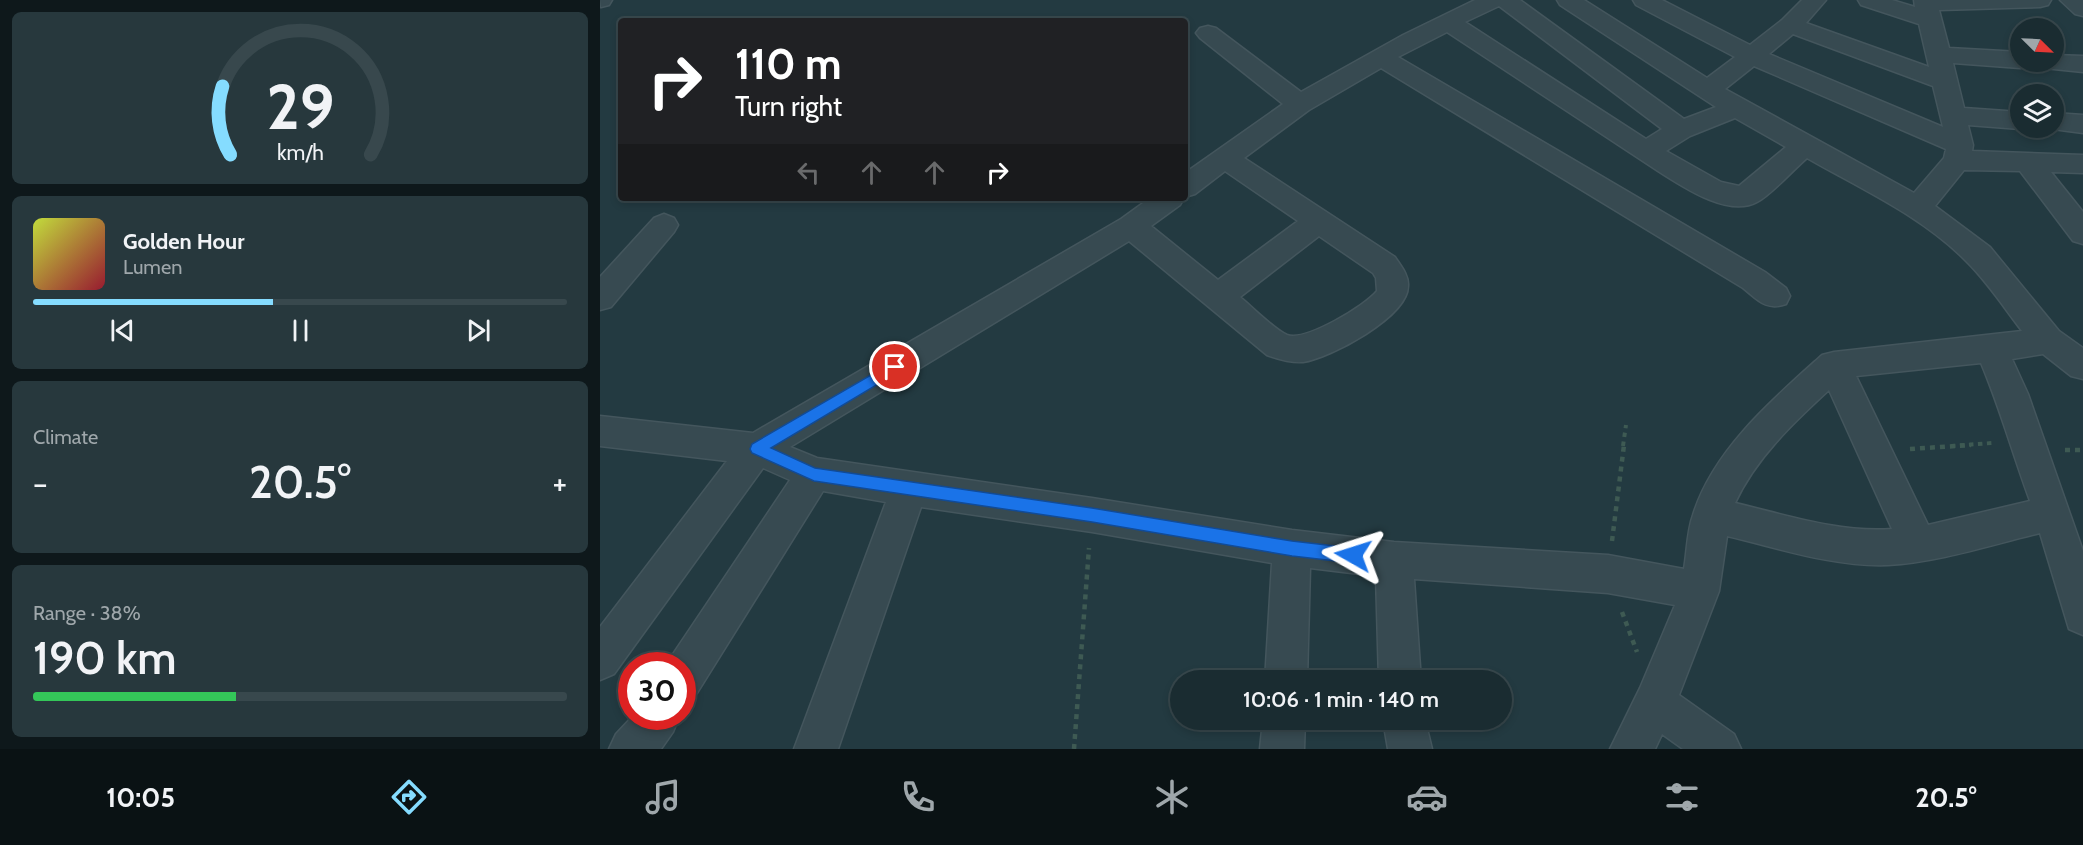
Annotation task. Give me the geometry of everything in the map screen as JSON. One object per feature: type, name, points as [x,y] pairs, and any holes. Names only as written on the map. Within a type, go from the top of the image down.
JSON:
[{"type":"street","points":[[1188,185],[1300,104],[1380,57],[1447,21],[1493,0]]},
{"type":"street","points":[[1505,0],[1681,130]]},
{"type":"street","points":[[1568,0],[1736,108],[1918,208],[1952,232],[1979,255],[2048,340],[2083,366]]},
{"type":"street","points":[[1644,0],[1752,56],[1959,153],[2028,162],[2083,164]]},
{"type":"street","points":[[1708,90],[1790,25],[1815,0]]},
{"type":"street","points":[[1869,0],[1926,8],[2040,0]]},
{"type":"street","points":[[2071,0],[2083,9]]},
{"type":"street","points":[[1918,208],[1959,153],[1954,116],[1926,8]]},
{"type":"street","points":[[1447,21],[1646,151],[1716,192],[1738,197],[1747,195],[1804,146]]},
{"type":"street","points":[[1790,25],[1941,68],[2010,61]]},
{"type":"street","points":[[1208,33],[1300,104]]},
{"type":"street","points":[[1380,57],[1754,280],[1775,296]]},
{"type":"street","points":[[2064,63],[2083,64]]},
{"type":"street","points":[[1646,151],[1681,130],[1736,108]]},
{"type":"street","points":[[1954,116],[2010,119]]},
{"type":"street","points":[[2064,123],[2083,124]]},
{"type":"street","points":[[1131,226],[1271,342],[1286,348],[1317,345],[1383,308],[1391,291],[1390,272],[1319,220],[1225,158]]},
{"type":"street","points":[[2028,162],[2083,234]]},
{"type":"street","points":[[600,660],[757,449],[1131,226],[1166,201]]},
{"type":"street","points":[[1218,297],[1319,220]]},
{"type":"street","points":[[600,298],[664,225]]},
{"type":"street","points":[[1632,749],[1655,703],[1700,591],[1711,515],[1733,470],[1750,448],[1796,399],[1834,365],[1991,349],[2048,340]]},
{"type":"street","points":[[1991,349],[2011,394],[2025,440],[2053,513],[2083,615]]},
{"type":"street","points":[[1834,365],[1918,544]]},
{"type":"street","points":[[600,431],[757,449],[814,474],[1092,515],[1292,548],[1394,560],[1608,574],[1700,591]]},
{"type":"street","points":[[696,656],[814,474]]},
{"type":"street","points":[[816,749],[909,489]]},
{"type":"street","points":[[1711,515],[1823,540],[1873,547],[1918,544],[2053,513]]},
{"type":"street","points":[[1286,670],[1292,548]]},
{"type":"street","points":[[1394,560],[1399,670]]},
{"type":"street","points":[[1655,703],[1719,749]]},
{"type":"street","points":[[631,749],[649,730]]},
{"type":"street","points":[[1282,749],[1283,730]]},
{"type":"street","points":[[1406,730],[1410,749]]},
{"type":"path","points":[[1626,425],[1608,574],[1655,703]]},
{"type":"path","points":[[1876,451],[2025,440]]},
{"type":"path","points":[[1074,749],[1092,515]]},
{"type":"route","points":[[895,367],[757,449],[814,474],[1092,515],[1292,548],[1353,555]]}]
